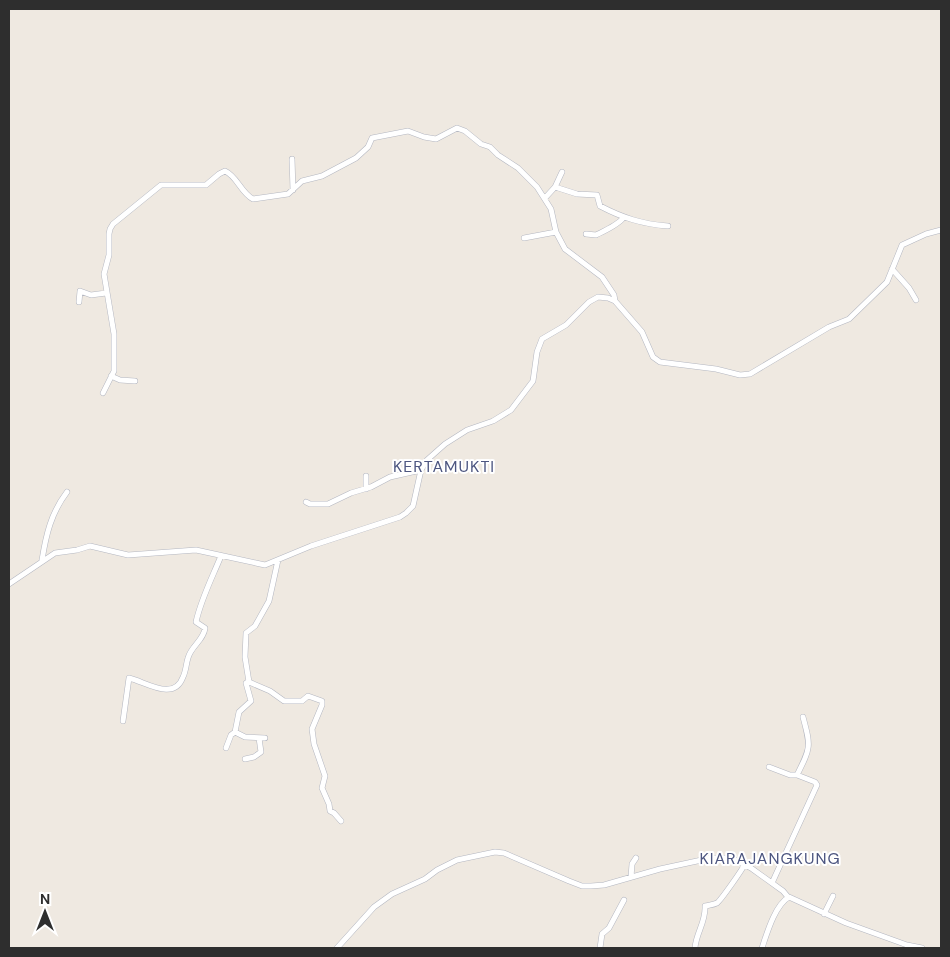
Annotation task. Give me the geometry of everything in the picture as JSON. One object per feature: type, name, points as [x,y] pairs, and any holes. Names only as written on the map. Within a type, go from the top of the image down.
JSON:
[{"type":"street","points":[[103,393],[112,376],[114,364],[114,334],[104,274],[110,255],[109,234],[113,224],[161,185],[206,185],[225,171],[230,174],[248,197],[253,199],[288,194],[302,181],[322,176],[356,158],[368,147],[372,138],[408,131],[436,139],[457,128],[465,131],[481,144],[490,147],[498,155],[518,168],[537,187],[551,208],[556,232],[568,252],[602,277],[614,295],[615,301]]},
{"type":"street","points":[[292,159],[293,191]]},
{"type":"street","points":[[545,198],[555,186],[562,172]]},
{"type":"street","points":[[555,186],[577,194],[597,195],[600,206],[623,218],[643,224],[668,226]]},
{"type":"street","points":[[586,234],[596,235],[619,223],[623,218]]},
{"type":"street","points":[[9,584],[55,553],[90,546],[128,555],[190,550],[260,565],[278,560],[311,546],[393,520],[406,514],[414,506],[421,470],[427,460],[445,444],[467,430],[493,421],[511,410],[533,381],[537,352],[542,338],[566,326],[594,299],[604,297],[615,301],[642,332],[653,357],[657,360],[664,363],[716,369],[746,375],[755,372],[829,327],[849,319],[888,280],[902,245],[926,234],[941,230]]},
{"type":"street","points":[[524,238],[556,232]]},
{"type":"street","points":[[892,269],[909,288],[916,300]]},
{"type":"street","points":[[79,302],[80,291],[91,295],[106,293]]},
{"type":"street","points":[[112,376],[120,380],[135,381]]},
{"type":"street","points":[[306,502],[310,504],[328,504],[390,477],[421,470]]},
{"type":"street","points":[[366,476],[366,489]]},
{"type":"street","points":[[42,560],[46,533],[51,517],[67,492]]},
{"type":"street","points":[[123,721],[129,678],[159,688],[174,689],[183,678],[188,658],[204,634],[204,628],[196,622],[200,605],[210,587],[221,556]]},
{"type":"street","points":[[226,748],[234,732],[239,712],[252,699],[246,683],[249,681],[245,657],[246,633],[255,626],[269,601],[278,560]]},
{"type":"street","points":[[249,681],[258,687],[270,691],[284,701],[302,702],[308,696],[322,701],[312,733],[325,776],[322,788],[330,811],[341,821]]},
{"type":"street","points":[[797,775],[809,748],[809,739],[803,717]]},
{"type":"street","points":[[234,732],[245,737],[262,738],[261,752],[254,757],[244,759]]},
{"type":"street","points":[[770,767],[790,775],[797,775],[815,782],[817,785],[772,883]]},
{"type":"street","points":[[337,948],[356,926],[387,897],[425,879],[437,870],[457,860],[500,852],[582,886],[604,885],[660,869],[721,857],[731,858],[745,864],[788,897],[824,914],[908,945],[922,948]]},
{"type":"street","points":[[631,877],[632,864],[636,858]]},
{"type":"street","points":[[695,948],[696,936],[705,918],[705,906],[720,900],[745,864]]},
{"type":"street","points":[[824,914],[833,896]]},
{"type":"street","points":[[762,948],[780,906],[788,897]]},
{"type":"street","points":[[600,948],[602,934],[609,928],[624,900]]},
{"type":"district","name":"KERTAMUKTI","points":[[444,466]]},
{"type":"district","name":"KIARAJANGKUNG","points":[[770,858]]}]
